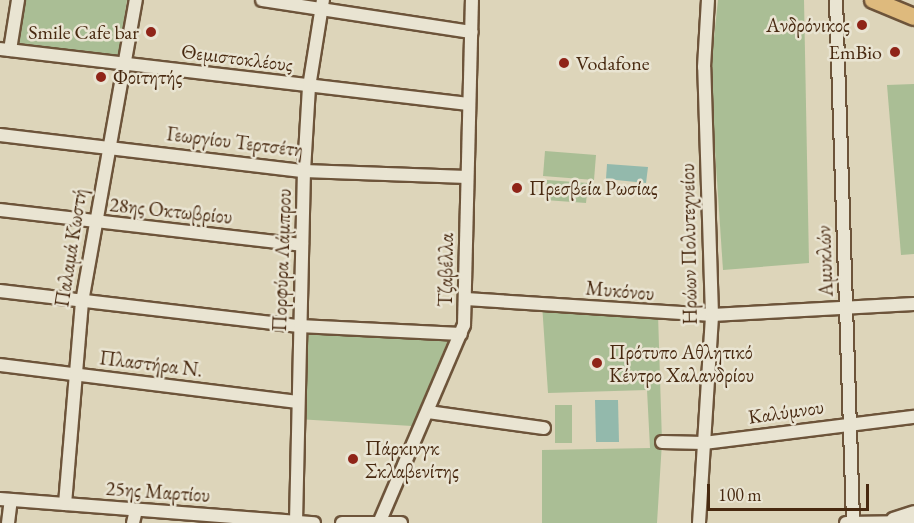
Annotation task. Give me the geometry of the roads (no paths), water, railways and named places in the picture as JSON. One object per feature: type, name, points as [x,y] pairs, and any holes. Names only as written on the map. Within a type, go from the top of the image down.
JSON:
[{"type":"main road","points":[[873,0],[914,17]]},
{"type":"street","points":[[5,50],[18,0]]},
{"type":"street","name":"Παλαμά Κωστή","points":[[65,504],[73,374],[82,302],[94,222],[136,0]]},
{"type":"street","points":[[262,0],[322,5],[472,32]]},
{"type":"street","name":"Τζαβέλλα","points":[[379,522],[461,334],[466,299],[472,0]]},
{"type":"street","name":"Ηρώων Πολυτεχνείου","points":[[699,523],[712,315],[704,67],[708,0]]},
{"type":"street","name":"Αμυκλών","points":[[836,0],[850,423],[850,522]]},
{"type":"street","name":"Πορφύρα Λάμπρου","points":[[296,522],[296,402],[304,171],[309,87],[322,5]]},
{"type":"street","name":"Θεμιστοκλέους","points":[[5,50],[469,104]]},
{"type":"street","name":"Γεωργίου Τερτσέτη","points":[[0,135],[304,171],[467,177]]},
{"type":"street","name":"28ης Οκτωβρίου","points":[[0,210],[302,245]]},
{"type":"street","points":[[0,291],[299,326],[461,334]]},
{"type":"street","name":"Μυκόνου","points":[[466,299],[712,315],[914,304]]},
{"type":"street","name":"Πλαστήρα Ν.","points":[[0,365],[296,402]]},
{"type":"street","points":[[428,412],[544,428]]},
{"type":"street","name":"Καλύμνου","points":[[662,442],[704,443],[850,423],[914,417]]},
{"type":"street","points":[[5,500],[8,523]]},
{"type":"street","name":"25ης Μαρτίου","points":[[5,500],[314,523]]},
{"type":"street","points":[[133,523],[136,510]]},
{"type":"street","points":[[886,523],[914,512]]},
{"type":"street","points":[[850,522],[914,522]]},
{"type":"street","points":[[342,523],[401,523]]},
{"type":"water","points":[[607,164],[648,167],[646,183],[606,179]]},
{"type":"water","points":[[595,400],[618,400],[619,442],[596,442]]},
{"type":"place","name":"Ανδρόνικος","points":[[862,25]]},
{"type":"place","name":"Smile Cafe bar","points":[[151,32]]},
{"type":"place","name":"EmBio","points":[[895,52]]},
{"type":"place","name":"Vodafone","points":[[564,63]]},
{"type":"place","name":"Φοιτητής","points":[[101,77]]},
{"type":"place","name":"Πρεσβεία Ρωσίας","points":[[517,188]]},
{"type":"place","name":"Πρότυπο Αθλητικό Κέντρο Χαλανδρίου","points":[[597,363]]},
{"type":"place","name":"Πάρκινγκ Σκλαβενίτης","points":[[353,459]]}]
